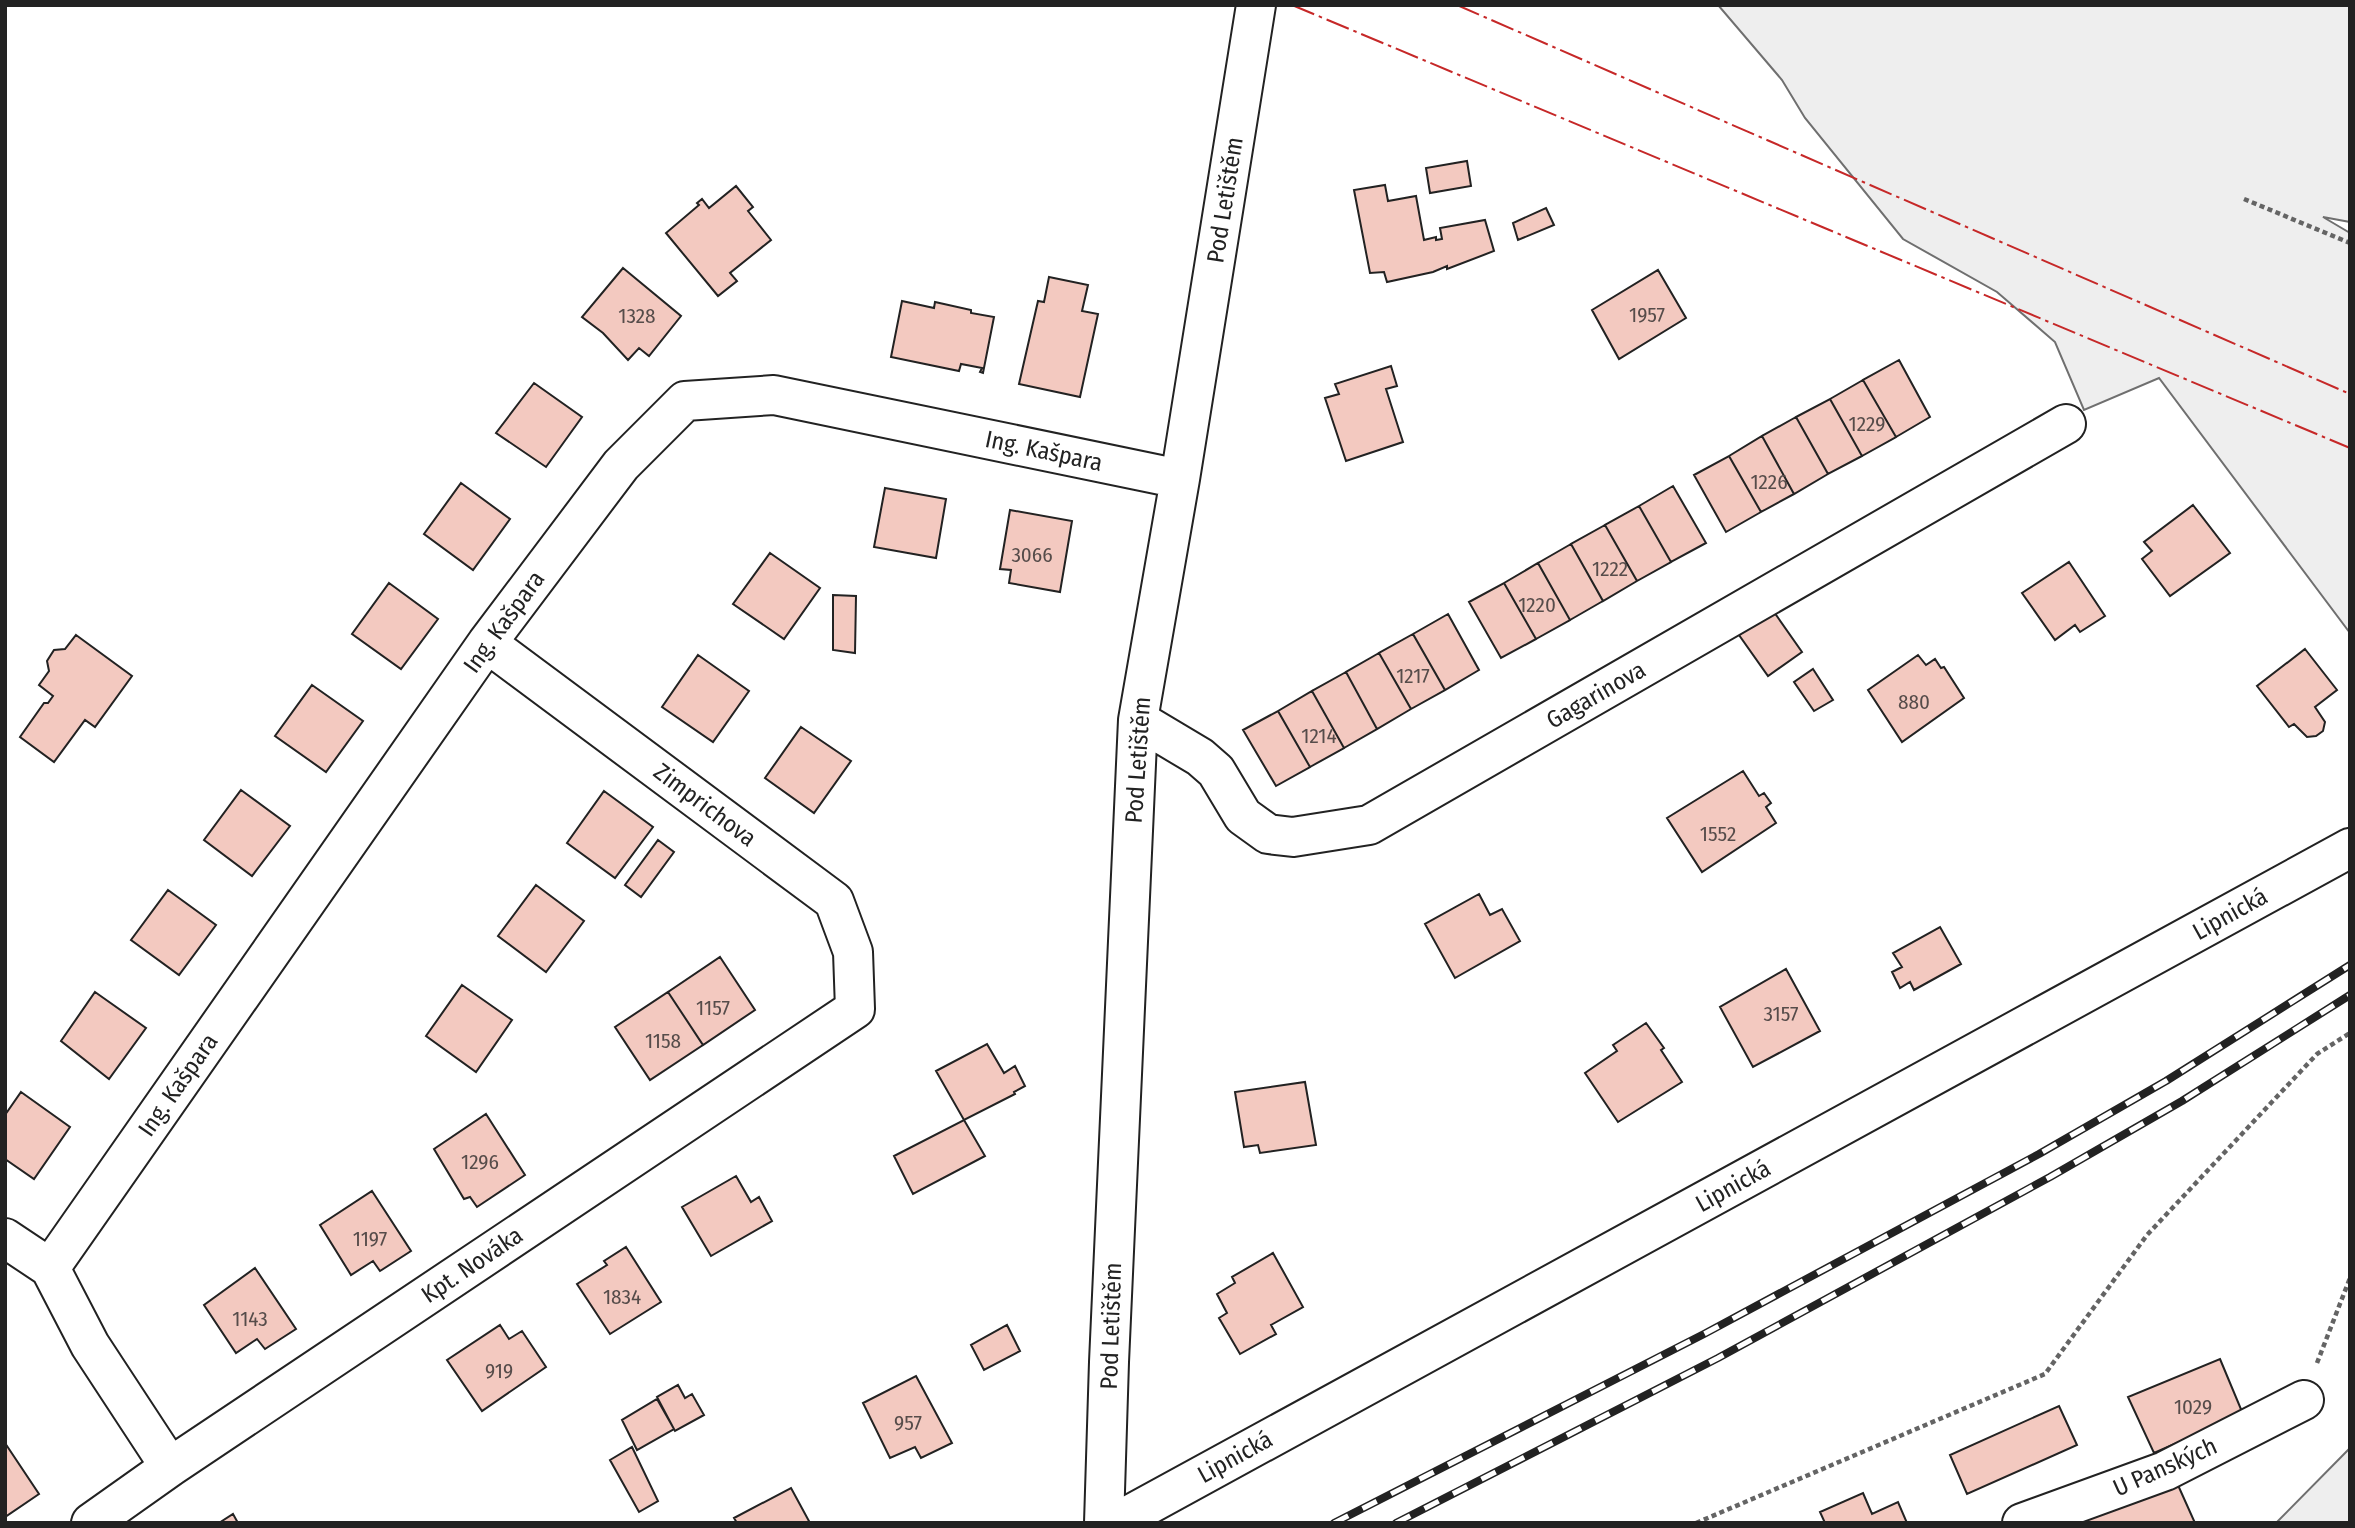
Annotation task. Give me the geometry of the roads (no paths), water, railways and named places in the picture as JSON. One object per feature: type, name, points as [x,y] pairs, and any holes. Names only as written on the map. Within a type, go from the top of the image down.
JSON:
[{"type":"street","name":"Pod Letištěm","points":[[1104,1523],[1138,719],[1180,478],[1256,5]]},
{"type":"street","name":"Ing. Kašpara","points":[[50,1268],[487,643],[621,465],[685,401],[774,396],[1180,478]]},
{"type":"street","name":"Gagarinova","points":[[1138,719],[1199,757],[1216,771],[1243,816],[1268,834],[1293,837],[1369,825],[2066,424]]},
{"type":"street","name":"Zimprichova","points":[[487,643],[834,901],[853,952],[855,1009]]},
{"type":"street","name":"Lipnická","points":[[1115,1523],[2350,848]]},
{"type":"street","name":"Kpt. Nováka","points":[[91,1523],[170,1467],[855,1009]]},
{"type":"street","points":[[5,1238],[50,1268],[90,1345],[170,1467]]},
{"type":"street","name":"U Panských","points":[[2022,1523],[2165,1471],[2304,1400]]},
{"type":"railway","points":[[1334,1523],[1704,1334],[2039,1154],[2166,1081],[2350,965]]},
{"type":"railway","points":[[1396,1523],[1718,1358],[2050,1177],[2182,1101],[2350,995]]}]
